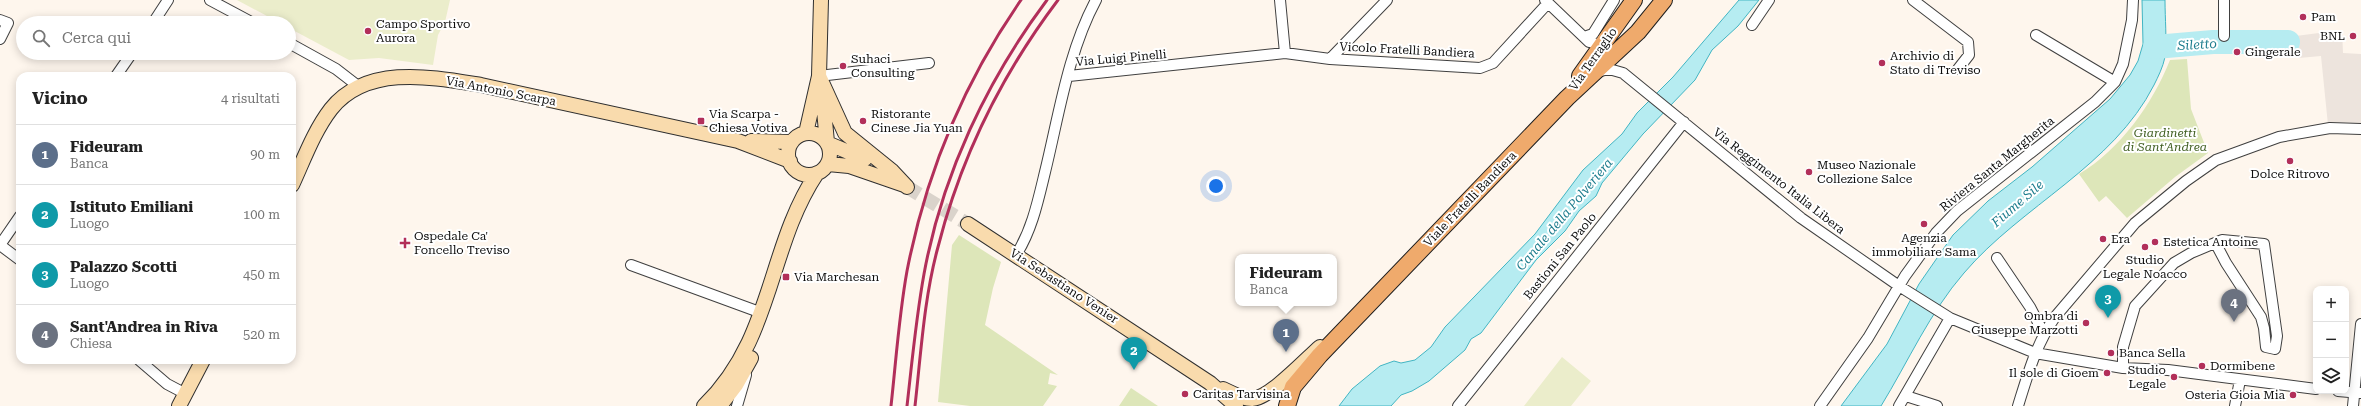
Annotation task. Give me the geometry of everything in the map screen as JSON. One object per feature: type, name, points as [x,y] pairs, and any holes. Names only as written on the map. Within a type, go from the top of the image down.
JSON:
[{"type":"main road","name":"Via Terraglio","points":[[1567,98],[1586,66],[1634,0]]},
{"type":"main road","name":"Viale Fratelli Bandiera","points":[[1287,406],[1293,387],[1299,379],[1567,98],[1638,32],[1664,0]]},
{"type":"street","points":[[158,16],[168,0]]},
{"type":"street","points":[[210,0],[240,16]]},
{"type":"street","points":[[806,133],[819,76],[821,0]]},
{"type":"street","points":[[1069,76],[1085,20],[1096,0]]},
{"type":"street","points":[[1280,0],[1285,53]]},
{"type":"street","points":[[1330,59],[1387,0]]},
{"type":"street","points":[[1584,37],[1593,34],[1614,0]]},
{"type":"street","name":"Via Terraglio","points":[[1618,0],[1620,21]]},
{"type":"street","points":[[1752,25],[1769,0]]},
{"type":"street","points":[[1913,0],[1968,42],[1970,55],[1958,69]]},
{"type":"street","name":"Riviera Santa Margherita","points":[[1820,406],[1868,338],[1899,286],[1936,233],[1957,211],[2095,102],[2114,82],[2125,55],[2132,20],[2133,0]]},
{"type":"street","points":[[2224,0],[2224,36]]},
{"type":"street","points":[[1547,2],[1584,37],[1593,44],[1602,45]]},
{"type":"street","name":"Vicolo Fratelli Bandiera","points":[[1285,53],[1330,59],[1480,68],[1493,63],[1547,2]]},
{"type":"street","points":[[0,20],[8,23],[0,39]]},
{"type":"street","points":[[2036,35],[2114,82]]},
{"type":"street","points":[[296,47],[336,69],[358,86]]},
{"type":"street","name":"Via Luigi Pinelli","points":[[1016,255],[1025,240],[1036,206],[1069,76],[1285,53]]},
{"type":"street","points":[[119,72],[127,60]]},
{"type":"street","points":[[819,76],[928,63]]},
{"type":"street","name":"Via Reggimento Italia Libera","points":[[1592,74],[1602,70],[1618,71],[1681,120],[1801,218],[1899,286],[1950,318],[2035,353],[2123,368],[2168,370],[2313,389]]},
{"type":"street","points":[[737,406],[754,353],[762,314],[798,205],[830,154],[827,143],[825,110],[819,76]]},
{"type":"street","points":[[819,76],[845,134],[892,171],[907,187]]},
{"type":"street","name":"Via Antonio Scarpa","points":[[296,177],[325,118],[337,102],[358,86],[394,78],[449,80],[481,85],[738,141],[792,142]]},
{"type":"street","name":"Bastioni San Paolo","points":[[1458,406],[1681,120]]},
{"type":"street","points":[[2018,406],[2035,353],[2044,334],[2087,277],[2135,223],[2186,181],[2216,160],[2279,137],[2323,129],[2361,129]]},
{"type":"street","points":[[798,205],[793,165],[788,153],[792,142],[806,133],[819,135],[827,143],[863,157],[907,187]]},
{"type":"street","name":"Via Antonio Scarpa","points":[[738,141],[793,165]]},
{"type":"street","points":[[793,165],[804,174],[822,169],[849,166],[907,187]]},
{"type":"street","points":[[16,222],[0,245],[16,257]]},
{"type":"street","name":"Via Sebastiano Venier","points":[[968,224],[1210,383],[1236,406]]},
{"type":"street","points":[[2123,368],[2123,347],[2135,306],[2174,263],[2191,252],[2216,244],[2222,240],[2264,244],[2277,336],[2275,349],[2266,347],[2261,317],[2226,263],[2216,244]]},
{"type":"street","points":[[1997,258],[2030,307],[2044,334]]},
{"type":"street","points":[[631,265],[762,314]]},
{"type":"street","points":[[1210,383],[1257,404],[1269,391],[1363,311]]},
{"type":"street","points":[[706,406],[736,367],[762,314]]},
{"type":"street","points":[[1899,406],[1950,318]]},
{"type":"street","points":[[2353,406],[2358,393],[2361,324]]},
{"type":"street","points":[[720,406],[736,384],[754,353]]},
{"type":"street","points":[[144,364],[183,400],[201,364]]},
{"type":"street","points":[[2235,406],[2240,380]]},
{"type":"street","points":[[1906,396],[1937,406]]},
{"type":"green space","name":"Campo Sportivo Aurora","points":[[237,0],[450,0],[445,22],[438,35],[433,65],[379,58],[349,60],[296,32],[296,16],[267,16]]},
{"type":"green space","name":"Giardinetti di Sant'Andrea","points":[[2187,59],[2191,109],[2208,153],[2175,177],[2127,218],[2106,196],[2099,202],[2079,174],[2108,152],[2134,124],[2154,93],[2170,60]]},
{"type":"green space","points":[[959,235],[1001,262],[993,288],[985,325],[1058,375],[1050,373],[1048,384],[1057,386],[1043,406],[970,406],[938,402],[952,245]]},
{"type":"green space","points":[[1562,357],[1591,381],[1571,406],[1524,406]]},
{"type":"green space","points":[[1131,388],[1158,406],[1119,406]]},
{"type":"shaded area","points":[[2342,30],[2343,53],[2361,54],[2361,126],[2328,125],[2321,56],[2299,58],[2291,55],[2288,37]]},
{"type":"water","name":"Canale della Polveriera","points":[[1739,0],[1759,0],[1738,26],[1712,50],[1695,80],[1643,134],[1602,183],[1596,196],[1579,211],[1565,231],[1536,260],[1481,333],[1471,339],[1465,350],[1429,381],[1412,391],[1401,395],[1391,406],[1339,406],[1352,389],[1380,366],[1394,361],[1401,363],[1415,360],[1431,347],[1445,327],[1535,234],[1583,170],[1622,134],[1637,113],[1673,77]]},
{"type":"water","name":"Fiume Sile","points":[[2142,0],[2165,0],[2166,50],[2159,75],[2136,114],[2115,139],[2091,162],[2012,227],[1987,249],[1964,273],[1940,304],[1881,406],[1841,406],[1887,344],[1919,284],[1953,235],[1988,201],[2032,167],[2110,99],[2130,75],[2138,61],[2143,44]]},
{"type":"waterway","name":"Siletto","points":[[2155,47],[2213,42],[2288,42]]},
{"type":"tunnel","points":[[907,187],[968,224]]},
{"type":"railway","points":[[891,406],[907,271],[915,235],[936,164],[965,96],[982,63],[1021,0]]},
{"type":"railway","points":[[907,406],[916,324],[924,274],[942,201],[955,165],[986,96],[1025,31],[1047,0]]},
{"type":"railway","points":[[915,406],[929,286],[947,214],[971,149],[1001,87],[1019,57],[1058,0]]},
{"type":"place","name":"Pam","points":[[2303,17]]},
{"type":"place","name":"Campo Sportivo Aurora","points":[[368,31]]},
{"type":"place","name":"BNL","points":[[2353,36]]},
{"type":"place","name":"Gingerale","points":[[2237,52]]},
{"type":"place","name":"Archivio di Stato di Treviso","points":[[1882,63]]},
{"type":"place","name":"Suhaci Consulting","points":[[843,66]]},
{"type":"place","name":"Via Scarpa - Chiesa Votiva","points":[[701,121]]},
{"type":"place","name":"Ristorante Cinese Jia Yuan","points":[[863,121]]},
{"type":"place","name":"Dolce Ritrovo","points":[[2290,161]]},
{"type":"place","name":"Museo Nazionale Collezione Salce","points":[[1809,172]]},
{"type":"place","name":"Agenzia immobiliare Sama","points":[[1924,224]]},
{"type":"place","name":"Era","points":[[2103,239]]},
{"type":"place","name":"Estetica Antoine","points":[[2155,242]]},
{"type":"place","name":"Ospedale Ca' Foncello Treviso","points":[[405,243]]},
{"type":"place","name":"Studio Legale Noacco","points":[[2145,247]]},
{"type":"place","name":"Via Marchesan","points":[[786,277]]},
{"type":"place","name":"Palazzo Scotti","points":[[2108,318]]},
{"type":"place","name":"Sant'Andrea in Riva","points":[[2234,322]]},
{"type":"place","name":"Ombra di Giuseppe Marzotti","points":[[2086,323]]},
{"type":"place","name":"Fideuram","points":[[1286,352]]},
{"type":"place","name":"Banca Sella","points":[[2111,353]]},
{"type":"place","name":"Dormibene","points":[[2202,366]]},
{"type":"place","name":"Istituto Emiliani","points":[[1134,370]]},
{"type":"place","name":"Il sole di Gioem","points":[[2107,373]]},
{"type":"place","name":"Studio Legale","points":[[2174,377]]},
{"type":"place","name":"Caritas Tarvisina","points":[[1185,394]]},
{"type":"place","name":"Osteria Gioia Mia","points":[[2293,395]]}]
